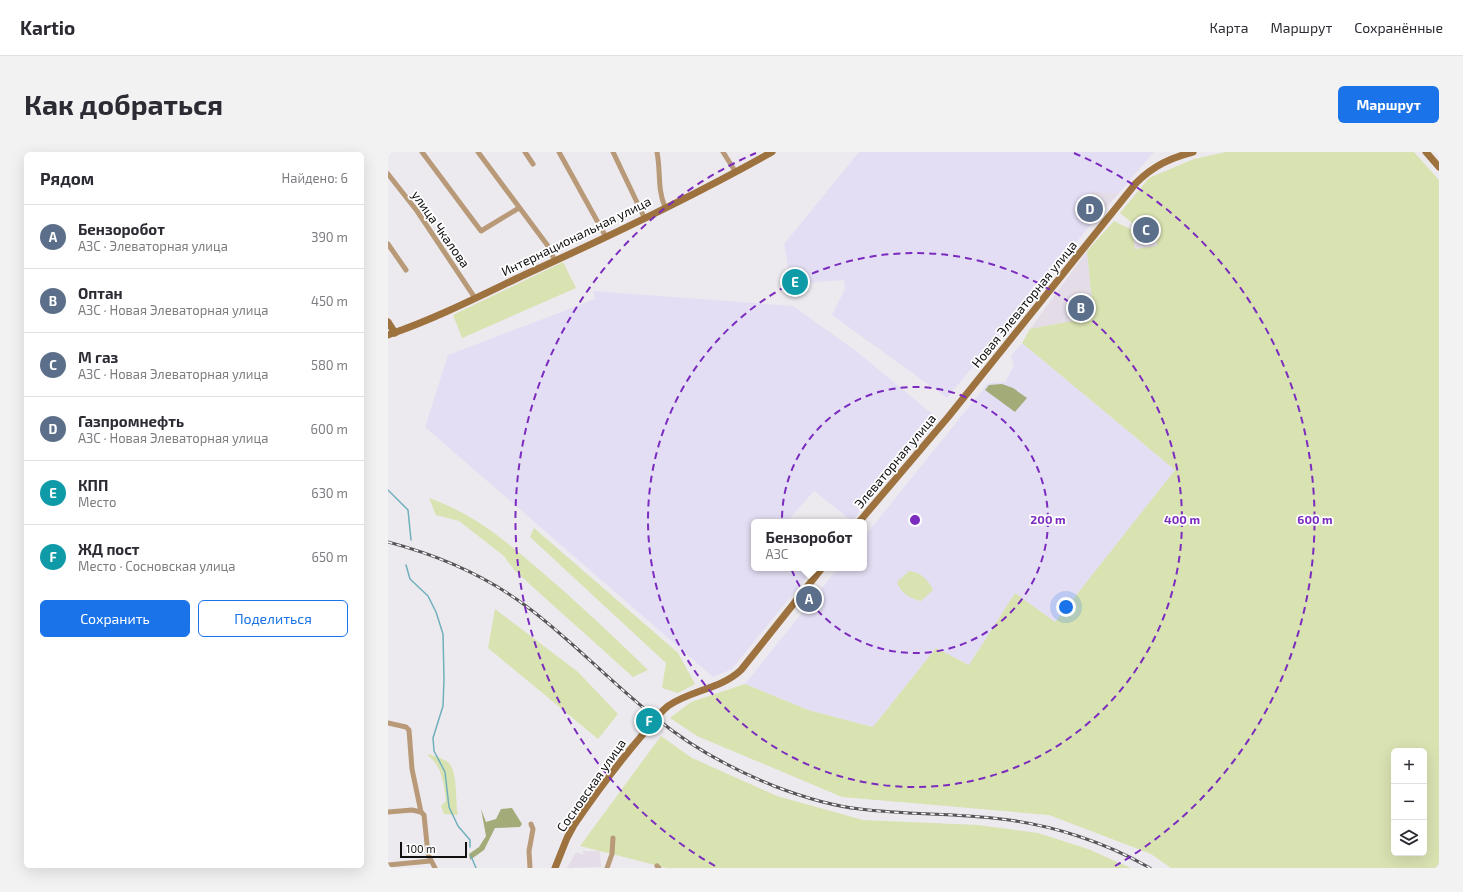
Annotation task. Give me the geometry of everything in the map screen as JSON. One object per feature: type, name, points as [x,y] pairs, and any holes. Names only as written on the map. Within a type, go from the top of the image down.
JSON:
[{"type":"main road","name":"Интернациональная улица","points":[[392,334],[556,261],[772,152]]},
{"type":"main road","name":"Новая Элеваторная улица","points":[[949,416],[1136,183],[1147,172],[1165,161],[1193,152]]},
{"type":"main road","points":[[1426,152],[1439,167]]},
{"type":"main road","points":[[388,322],[392,334]]},
{"type":"main road","name":"Элеваторная улица","points":[[862,519],[949,416]]},
{"type":"main road","name":"Сосновская улица","points":[[555,868],[574,825],[654,720],[664,709],[679,700],[722,683],[741,670],[820,571]]},
{"type":"street","points":[[422,152],[481,231],[519,208]]},
{"type":"street","points":[[478,152],[548,246],[556,261]]},
{"type":"street","points":[[525,152],[534,164]]},
{"type":"street","points":[[560,152],[606,237]]},
{"type":"street","points":[[614,152],[644,217]]},
{"type":"street","points":[[657,152],[660,168],[660,194],[665,207]]},
{"type":"street","points":[[723,152],[735,171]]},
{"type":"street","name":"улица Чкалова","points":[[388,174],[417,211],[475,298]]},
{"type":"street","points":[[388,244],[406,270]]},
{"type":"street","points":[[388,723],[406,727],[409,730],[412,769],[421,812],[424,815],[430,861],[435,868]]},
{"type":"street","points":[[412,810],[419,801]]},
{"type":"street","points":[[388,812],[412,810],[421,812]]},
{"type":"street","points":[[530,868],[529,851],[533,829],[531,824]]},
{"type":"street","points":[[607,868],[612,854],[613,838]]},
{"type":"street","points":[[388,865],[430,861]]},
{"type":"shaded area","points":[[859,152],[1154,152],[1119,193],[1094,191],[1084,202],[1075,206],[1076,213],[1086,212],[1094,221],[947,398],[832,315],[845,289],[844,280],[791,284],[784,244]]},
{"type":"shaded area","points":[[1094,191],[1119,193],[1094,221],[1086,212],[1076,214],[1075,206],[1084,202]]},
{"type":"shaded area","points":[[1154,222],[1157,246],[1135,249],[1132,230],[1135,225]]},
{"type":"shaded area","points":[[1087,251],[1092,301],[1077,320],[1030,329]]},
{"type":"shaded area","points":[[593,291],[793,306],[856,351],[936,417],[854,519],[849,519],[814,491],[790,518],[791,519],[751,519],[751,571],[812,571],[732,669],[713,677],[425,427],[448,355],[595,299]]},
{"type":"shaded area","points":[[1022,343],[1175,470],[1055,623],[1015,593],[969,665],[936,648],[873,727],[808,710],[745,684],[836,571],[867,571],[867,533],[988,383],[1005,382],[1014,366],[1011,356]]},
{"type":"shaded area","points":[[583,851],[600,851],[601,867],[567,868],[576,852],[583,855]]},
{"type":"green space","points":[[1226,152],[1414,152],[1439,180],[1439,868],[1171,868],[1151,854],[1049,815],[842,797],[697,736],[670,718],[691,702],[745,684],[808,710],[873,727],[936,648],[969,665],[1015,593],[1055,622],[1175,470],[1022,343],[1030,329],[1077,320],[1092,301],[1087,251],[1114,221],[1132,230],[1135,249],[1157,246],[1154,223],[1135,225],[1120,213],[1149,178],[1194,159]]},
{"type":"green space","points":[[563,262],[576,288],[462,338],[453,315]]},
{"type":"green space","points":[[1002,384],[1013,388],[1027,398],[1015,412],[985,390],[989,385]]},
{"type":"green space","points":[[429,498],[460,512],[486,527],[551,579],[648,670],[633,677],[514,570],[504,556],[459,521],[436,515]]},
{"type":"green space","points":[[534,528],[678,653],[695,684],[678,693],[662,688],[666,663],[530,537]]},
{"type":"green space","points":[[909,571],[924,577],[933,590],[921,601],[913,599],[898,586],[897,582]]},
{"type":"green space","points":[[495,609],[578,672],[618,714],[598,739],[488,648]]},
{"type":"green space","points":[[661,736],[692,758],[777,796],[863,820],[978,825],[1038,833],[1088,849],[1131,868],[667,868],[580,846]]},
{"type":"green space","points":[[429,754],[449,763],[452,768],[455,780],[458,815],[444,814],[441,806],[446,801],[442,776],[433,760],[428,756]]},
{"type":"green space","points":[[512,808],[522,824],[520,827],[495,828],[484,850],[470,860],[469,854],[479,847],[486,836],[481,809],[486,822],[496,819],[501,809]]},
{"type":"waterway","points":[[388,490],[408,510],[411,540]]},
{"type":"waterway","points":[[406,565],[410,579],[428,596],[436,612],[443,634],[443,706],[433,738],[434,751],[445,772],[449,807],[458,826],[470,840],[470,847]]},
{"type":"waterway","points":[[471,856],[476,868]]},
{"type":"railway","points":[[388,542],[443,560],[478,576],[511,595],[543,619],[639,705],[669,729],[727,765],[758,779],[805,797],[849,808],[983,817],[1020,822],[1059,830],[1115,850],[1150,868]]},
{"type":"place","name":"Газпромнефть","points":[[1090,209]]},
{"type":"place","name":"М газ","points":[[1146,230]]},
{"type":"place","name":"КПП","points":[[795,282]]},
{"type":"place","name":"Оптан","points":[[1081,308]]},
{"type":"place","name":"Бензоробот","points":[[809,599]]},
{"type":"place","name":"ЖД пост","points":[[649,721]]}]
